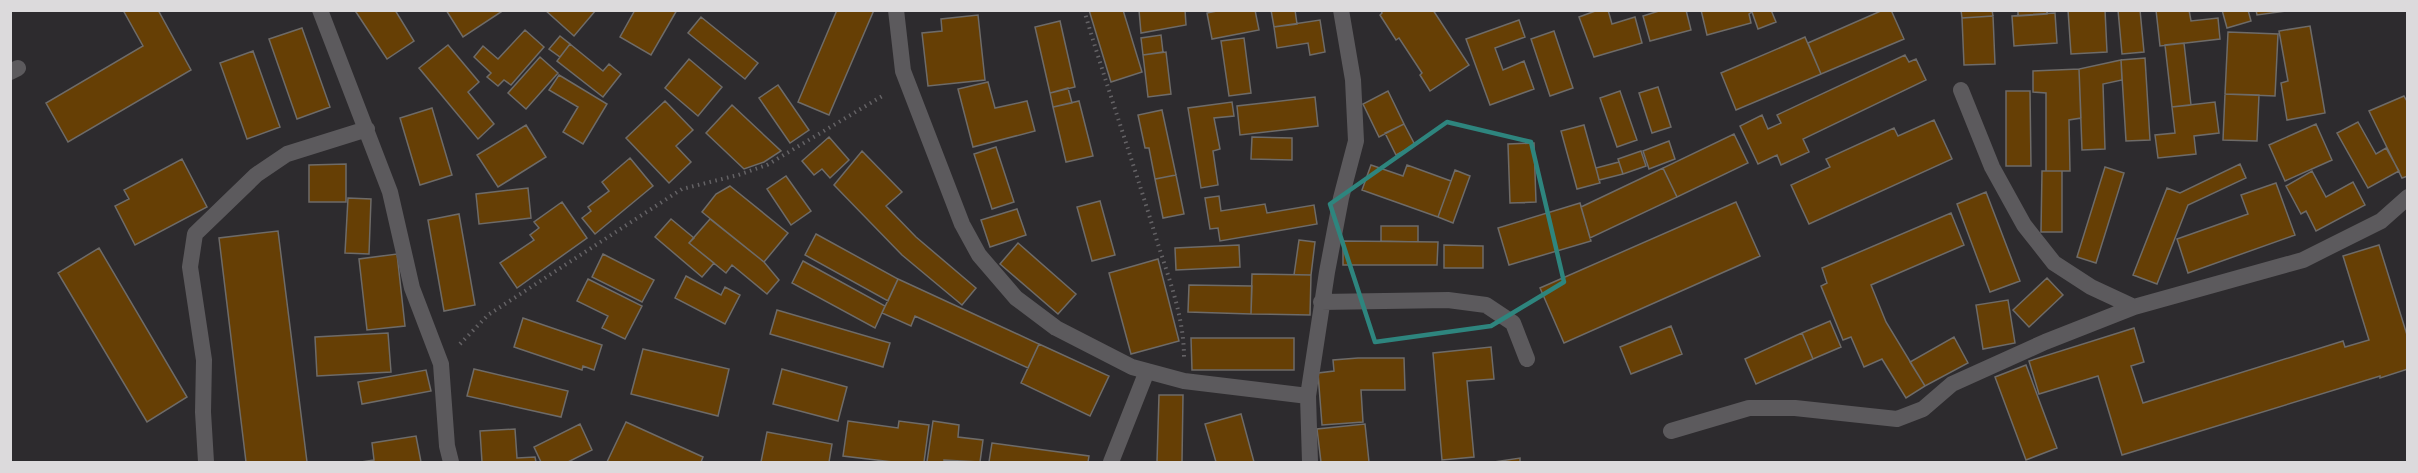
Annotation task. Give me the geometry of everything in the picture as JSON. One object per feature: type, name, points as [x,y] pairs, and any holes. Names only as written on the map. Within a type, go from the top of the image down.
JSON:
[{"type":"street","points":[[896,10],[903,71],[962,224],[979,255],[1016,298],[1056,328],[1132,367],[1184,381],[1308,396]]},
{"type":"street","points":[[1310,462],[1308,396],[1321,302],[1341,198],[1356,141],[1353,80],[1341,10]]},
{"type":"street","points":[[321,11],[390,192],[412,288],[441,364],[447,446],[451,462]]},
{"type":"street","points":[[1961,90],[1992,167],[2024,225],[2054,263],[2091,287],[2134,307]]},
{"type":"street","points":[[206,462],[203,412],[204,360],[190,267],[195,234],[256,175],[287,154],[367,129]]},
{"type":"street","points":[[1671,431],[1749,408],[1795,408],[1897,419],[1923,409],[1952,384],[2045,342],[2134,307],[2302,260],[2381,220],[2408,197]]},
{"type":"street","points":[[1321,302],[1448,300],[1486,305],[1513,322],[1527,359]]},
{"type":"street","points":[[1111,462],[1147,371]]},
{"type":"path","points":[[1084,10],[1172,290],[1184,335],[1184,381]]},
{"type":"path","points":[[441,364],[488,315],[682,189],[767,165],[907,82]]},
{"type":"highlighted area","points":[[1447,122],[1531,142],[1564,282],[1491,326],[1375,342],[1330,204]]},
{"type":"building","points":[[123,10],[158,10],[191,70],[68,142],[46,103],[143,46]]},
{"type":"building","points":[[358,10],[395,10],[414,41],[387,59],[356,12]]},
{"type":"building","points":[[446,10],[504,10],[463,37]]},
{"type":"building","points":[[545,10],[596,10],[574,36]]},
{"type":"building","points":[[635,10],[677,10],[651,55],[620,37]]},
{"type":"building","points":[[837,10],[874,10],[829,115],[798,102]]},
{"type":"building","points":[[1089,10],[1123,10],[1142,72],[1111,82]]},
{"type":"building","points":[[1139,10],[1185,10],[1186,25],[1141,33]]},
{"type":"building","points":[[1222,10],[1255,10],[1259,30],[1212,39],[1207,13]]},
{"type":"building","points":[[1271,10],[1295,10],[1297,24],[1274,27]]},
{"type":"building","points":[[1381,10],[1433,10],[1469,65],[1430,91],[1420,75],[1422,73],[1399,38],[1396,40],[1380,15]]},
{"type":"building","points":[[1598,10],[1608,10],[1612,24],[1635,17],[1642,43],[1594,57],[1579,17]]},
{"type":"building","points":[[1662,10],[1686,10],[1691,30],[1650,41],[1643,16]]},
{"type":"building","points":[[1701,10],[1771,10],[1776,22],[1758,29],[1752,12],[1749,14],[1751,23],[1707,35]]},
{"type":"building","points":[[1883,10],[1891,10],[1904,39],[1821,74],[1808,43]]},
{"type":"building","points":[[1961,10],[1992,10],[1993,16],[1962,18]]},
{"type":"building","points":[[2018,10],[2047,10],[2047,14],[2018,16]]},
{"type":"building","points":[[2068,10],[2105,10],[2107,52],[2071,54]]},
{"type":"building","points":[[2118,10],[2140,10],[2144,52],[2122,54]]},
{"type":"building","points":[[2156,10],[2189,10],[2191,21],[2218,18],[2220,39],[2160,46]]},
{"type":"building","points":[[2222,10],[2248,10],[2251,21],[2227,28]]},
{"type":"building","points":[[2256,10],[2293,10],[2257,15]]},
{"type":"building","points":[[2055,13],[2057,43],[2014,46],[2012,16]]},
{"type":"building","points":[[978,15],[985,80],[928,86],[922,33],[942,31],[941,19]]},
{"type":"building","points":[[1993,16],[1995,64],[1964,65],[1962,18]]},
{"type":"building","points":[[701,17],[758,63],[745,79],[688,33]]},
{"type":"building","points":[[1320,20],[1325,52],[1310,55],[1308,43],[1277,48],[1274,27]]},
{"type":"building","points":[[1519,20],[1525,37],[1495,48],[1503,70],[1524,61],[1534,89],[1490,105],[1466,39]]},
{"type":"building","points":[[1060,21],[1075,87],[1050,93],[1035,27]]},
{"type":"building","points":[[2310,26],[2325,113],[2287,120],[2281,83],[2288,81],[2279,31]]},
{"type":"building","points":[[302,28],[330,107],[297,119],[269,39]]},
{"type":"building","points":[[525,30],[544,47],[511,85],[504,80],[498,86],[487,77],[491,73],[474,57],[483,46],[498,59]]},
{"type":"building","points":[[1554,31],[1573,88],[1550,96],[1531,39]]},
{"type":"building","points":[[2228,32],[2278,34],[2275,96],[2225,94]]},
{"type":"building","points":[[1161,35],[1163,52],[1143,55],[1141,38]]},
{"type":"building","points":[[560,36],[570,44],[560,57],[549,49]]},
{"type":"building","points":[[1805,37],[1821,74],[1736,110],[1721,73]]},
{"type":"building","points":[[1244,38],[1251,93],[1229,96],[1221,41]]},
{"type":"building","points":[[2184,43],[2191,105],[2172,107],[2165,45]]},
{"type":"building","points":[[570,44],[603,71],[609,64],[621,74],[603,97],[557,61]]},
{"type":"building","points":[[448,45],[479,82],[468,92],[494,124],[478,139],[419,68]]},
{"type":"building","points":[[253,51],[280,127],[247,139],[220,63]]},
{"type":"building","points":[[1166,52],[1171,94],[1148,97],[1143,55]]},
{"type":"building","points":[[1905,55],[1909,62],[1916,59],[1926,80],[1803,139],[1809,152],[1781,165],[1777,155],[1758,164],[1740,126],[1762,115],[1768,129],[1781,123],[1777,115]]},
{"type":"building","points":[[540,57],[558,73],[526,109],[508,93]]},
{"type":"building","points":[[2145,58],[2150,140],[2126,141],[2121,60]]},
{"type":"building","points":[[689,59],[722,87],[698,116],[665,88]]},
{"type":"building","points":[[2121,60],[2122,80],[2103,84],[2105,149],[2082,150],[2079,69]]},
{"type":"building","points":[[2079,69],[2081,118],[2069,120],[2070,171],[2046,171],[2046,93],[2033,92],[2033,71]]},
{"type":"building","points":[[559,75],[607,104],[583,144],[563,132],[578,107],[549,90]]},
{"type":"building","points":[[988,82],[995,108],[1027,101],[1035,131],[973,147],[958,89]]},
{"type":"building","points":[[778,85],[809,130],[790,143],[759,98]]},
{"type":"building","points":[[1658,87],[1671,127],[1652,133],[1639,93]]},
{"type":"building","points":[[1068,88],[1072,103],[1053,107],[1050,93]]},
{"type":"building","points":[[1388,91],[1404,124],[1379,137],[1363,104]]},
{"type":"building","points":[[1620,91],[1637,140],[1617,147],[1600,98]]},
{"type":"building","points":[[2006,91],[2030,91],[2031,166],[2006,166]]},
{"type":"building","points":[[2225,94],[2259,95],[2257,141],[2223,140]]},
{"type":"building","points":[[2404,96],[2408,103],[2408,176],[2402,178],[2369,111]]},
{"type":"building","points":[[1315,97],[1318,126],[1240,135],[1237,106]]},
{"type":"building","points":[[665,101],[693,130],[676,146],[691,162],[669,183],[626,138]]},
{"type":"building","points":[[1079,101],[1093,156],[1066,162],[1053,107]]},
{"type":"building","points":[[1232,102],[1234,116],[1214,118],[1220,149],[1213,151],[1218,185],[1201,188],[1188,108]]},
{"type":"building","points":[[2215,102],[2219,133],[2194,136],[2196,154],[2158,158],[2155,135],[2175,133],[2172,107]]},
{"type":"building","points":[[732,105],[781,151],[764,162],[744,169],[706,133]]},
{"type":"building","points":[[432,108],[452,175],[420,185],[400,118]]},
{"type":"building","points":[[1162,110],[1176,175],[1155,179],[1149,148],[1145,148],[1138,115]]},
{"type":"building","points":[[1934,120],[1952,159],[1809,224],[1791,185],[1830,167],[1826,159],[1894,128],[1898,136]]},
{"type":"building","points":[[2358,122],[2376,154],[2386,148],[2399,171],[2368,188],[2337,133]]},
{"type":"building","points":[[1404,124],[1415,145],[1396,155],[1385,133]]},
{"type":"building","points":[[2316,124],[2332,160],[2285,181],[2269,145]]},
{"type":"building","points":[[526,125],[546,157],[498,187],[477,155]]},
{"type":"building","points":[[1584,125],[1600,183],[1577,189],[1561,131]]},
{"type":"building","points":[[1734,134],[1748,163],[1677,197],[1663,168]]},
{"type":"building","points":[[829,137],[849,160],[830,178],[822,169],[814,175],[802,161]]},
{"type":"building","points":[[1252,137],[1292,138],[1292,160],[1251,159]]},
{"type":"building","points":[[1669,141],[1675,159],[1649,169],[1643,151]]},
{"type":"building","points":[[1534,143],[1536,202],[1510,203],[1508,144]]},
{"type":"building","points":[[996,147],[1014,202],[992,209],[974,154]]},
{"type":"building","points":[[862,151],[902,192],[886,206],[916,237],[976,288],[962,305],[902,255],[834,185]]},
{"type":"building","points":[[1641,151],[1646,166],[1623,174],[1618,159]]},
{"type":"building","points":[[630,158],[653,186],[595,234],[582,218],[591,211],[588,207],[609,191],[602,182]]},
{"type":"building","points":[[182,159],[207,207],[135,245],[115,206],[129,199],[124,190]]},
{"type":"building","points":[[1619,162],[1623,174],[1599,180],[1596,168]]},
{"type":"building","points":[[346,164],[346,202],[309,202],[309,165]]},
{"type":"building","points":[[2240,164],[2246,178],[2188,205],[2157,284],[2133,275],[2167,188],[2180,193]]},
{"type":"building","points":[[1371,165],[1403,176],[1407,165],[1451,181],[1438,217],[1362,190]]},
{"type":"building","points":[[2105,167],[2124,173],[2096,263],[2077,257]]},
{"type":"building","points":[[1663,168],[1677,197],[1590,238],[1581,207]]},
{"type":"building","points":[[1455,170],[1470,176],[1453,223],[1438,217]]},
{"type":"building","points":[[2042,171],[2062,171],[2062,232],[2041,232]]},
{"type":"building","points":[[2312,171],[2326,197],[2353,182],[2365,205],[2316,231],[2306,211],[2301,214],[2286,186]]},
{"type":"building","points":[[1176,175],[1184,214],[1163,218],[1155,179]]},
{"type":"building","points":[[786,176],[811,211],[791,225],[767,189]]},
{"type":"building","points":[[2276,183],[2295,235],[2188,273],[2177,239],[2248,214],[2241,195]]},
{"type":"building","points":[[730,186],[788,233],[764,262],[702,212],[716,194]]},
{"type":"building","points":[[528,188],[531,218],[479,224],[476,194]]},
{"type":"building","points":[[1986,192],[2020,281],[1990,292],[1957,204]]},
{"type":"building","points":[[1219,196],[1221,211],[1265,204],[1267,213],[1314,205],[1317,224],[1220,241],[1218,228],[1210,229],[1205,198]]},
{"type":"building","points":[[348,198],[371,199],[369,254],[345,253]]},
{"type":"building","points":[[1100,201],[1115,255],[1092,261],[1077,207]]},
{"type":"building","points":[[562,202],[587,238],[517,288],[500,263],[534,240],[530,235],[539,228],[534,222]]},
{"type":"building","points":[[1736,202],[1760,256],[1564,343],[1540,288]]},
{"type":"building","points":[[1580,203],[1591,241],[1509,265],[1498,228]]},
{"type":"building","points":[[1017,209],[1026,235],[990,247],[981,220]]},
{"type":"building","points":[[1951,213],[1964,245],[1871,285],[1886,322],[1925,386],[1906,398],[1882,359],[1864,367],[1851,337],[1843,340],[1821,286],[1827,283],[1822,268]]},
{"type":"building","points":[[459,214],[475,305],[444,311],[428,220]]},
{"type":"building","points":[[671,219],[694,238],[689,243],[714,263],[702,277],[655,237]]},
{"type":"building","points":[[710,219],[764,262],[779,280],[767,294],[732,265],[726,273],[689,243]]},
{"type":"building","points":[[1381,226],[1418,226],[1418,242],[1381,241]]},
{"type":"building","points":[[278,231],[307,462],[246,462],[219,238]]},
{"type":"building","points":[[816,234],[898,279],[888,301],[805,255]]},
{"type":"building","points":[[1299,240],[1315,242],[1311,275],[1294,275]]},
{"type":"building","points":[[1343,241],[1438,242],[1437,265],[1343,265]]},
{"type":"building","points":[[1018,243],[1076,294],[1058,314],[1000,264]]},
{"type":"building","points":[[1239,245],[1240,267],[1176,270],[1175,248]]},
{"type":"building","points":[[1444,245],[1483,246],[1483,268],[1444,268]]},
{"type":"building","points":[[2379,245],[2408,338],[2408,369],[2122,455],[2098,376],[2039,394],[2029,361],[2134,328],[2144,362],[2131,366],[2143,403],[2343,341],[2345,347],[2369,340],[2343,256]]},
{"type":"building","points":[[99,248],[187,397],[147,422],[58,273]]},
{"type":"building","points":[[397,254],[405,326],[367,330],[359,259]]},
{"type":"building","points":[[603,254],[654,280],[642,302],[592,277]]},
{"type":"building","points":[[1158,259],[1179,341],[1131,354],[1109,273]]},
{"type":"building","points":[[803,261],[885,306],[875,328],[792,283]]},
{"type":"building","points":[[1252,274],[1311,275],[1310,315],[1251,314]]},
{"type":"building","points":[[686,276],[721,295],[725,287],[740,295],[725,324],[675,298]]},
{"type":"building","points":[[2047,278],[2063,295],[2029,327],[2013,310]]},
{"type":"building","points":[[588,279],[642,306],[625,339],[602,328],[608,316],[577,301]]},
{"type":"building","points":[[898,279],[1039,344],[1028,368],[915,316],[911,326],[882,313]]},
{"type":"building","points":[[1189,285],[1252,286],[1251,314],[1188,312]]},
{"type":"building","points":[[2008,300],[2015,343],[1983,349],[1976,305]]},
{"type":"building","points":[[777,310],[890,343],[883,367],[770,334]]},
{"type":"building","points":[[523,318],[602,345],[594,370],[583,366],[582,370],[514,347]]},
{"type":"building","points":[[1830,321],[1841,347],[1813,359],[1802,333]]},
{"type":"building","points":[[1671,326],[1682,354],[1631,374],[1620,347]]},
{"type":"building","points":[[388,333],[391,372],[317,376],[315,337]]},
{"type":"building","points":[[1802,333],[1813,359],[1756,384],[1745,359]]},
{"type":"building","points":[[1954,337],[1968,363],[1925,386],[1910,362]]},
{"type":"building","points":[[1191,338],[1294,338],[1294,370],[1192,370]]},
{"type":"building","points":[[1039,344],[1109,376],[1090,416],[1021,383]]},
{"type":"building","points":[[1491,347],[1494,379],[1467,381],[1474,457],[1442,460],[1433,353]]},
{"type":"building","points":[[643,349],[729,369],[718,416],[631,394]]},
{"type":"building","points":[[1404,358],[1405,390],[1361,390],[1363,422],[1322,425],[1318,373],[1334,371],[1333,360]]},
{"type":"building","points":[[2026,365],[2057,448],[2026,460],[1995,377]]},
{"type":"building","points":[[474,369],[568,391],[561,417],[467,396]]},
{"type":"building","points":[[782,369],[847,387],[838,421],[773,404]]},
{"type":"building","points":[[426,370],[431,391],[362,404],[358,382]]},
{"type":"building","points":[[1159,395],[1183,395],[1182,462],[1157,462]]},
{"type":"building","points":[[1241,414],[1254,462],[1216,462],[1205,424]]},
{"type":"building","points":[[848,421],[898,428],[899,421],[929,425],[924,462],[893,462],[843,456]]},
{"type":"building","points":[[933,421],[959,425],[958,437],[983,440],[980,462],[944,460],[944,462],[927,462]]},
{"type":"building","points":[[626,422],[703,457],[701,462],[607,462]]},
{"type":"building","points":[[580,424],[592,450],[568,462],[541,462],[534,447]]},
{"type":"building","points":[[1365,424],[1369,462],[1321,462],[1317,429]]},
{"type":"building","points":[[515,429],[517,458],[535,457],[536,462],[482,462],[480,431]]},
{"type":"building","points":[[767,432],[832,444],[829,462],[761,462]]},
{"type":"building","points":[[416,436],[421,462],[361,462],[374,460],[372,443]]},
{"type":"building","points":[[992,443],[1089,456],[1088,462],[989,462]]},
{"type":"building","points":[[1520,458],[1520,462],[1494,462]]}]
